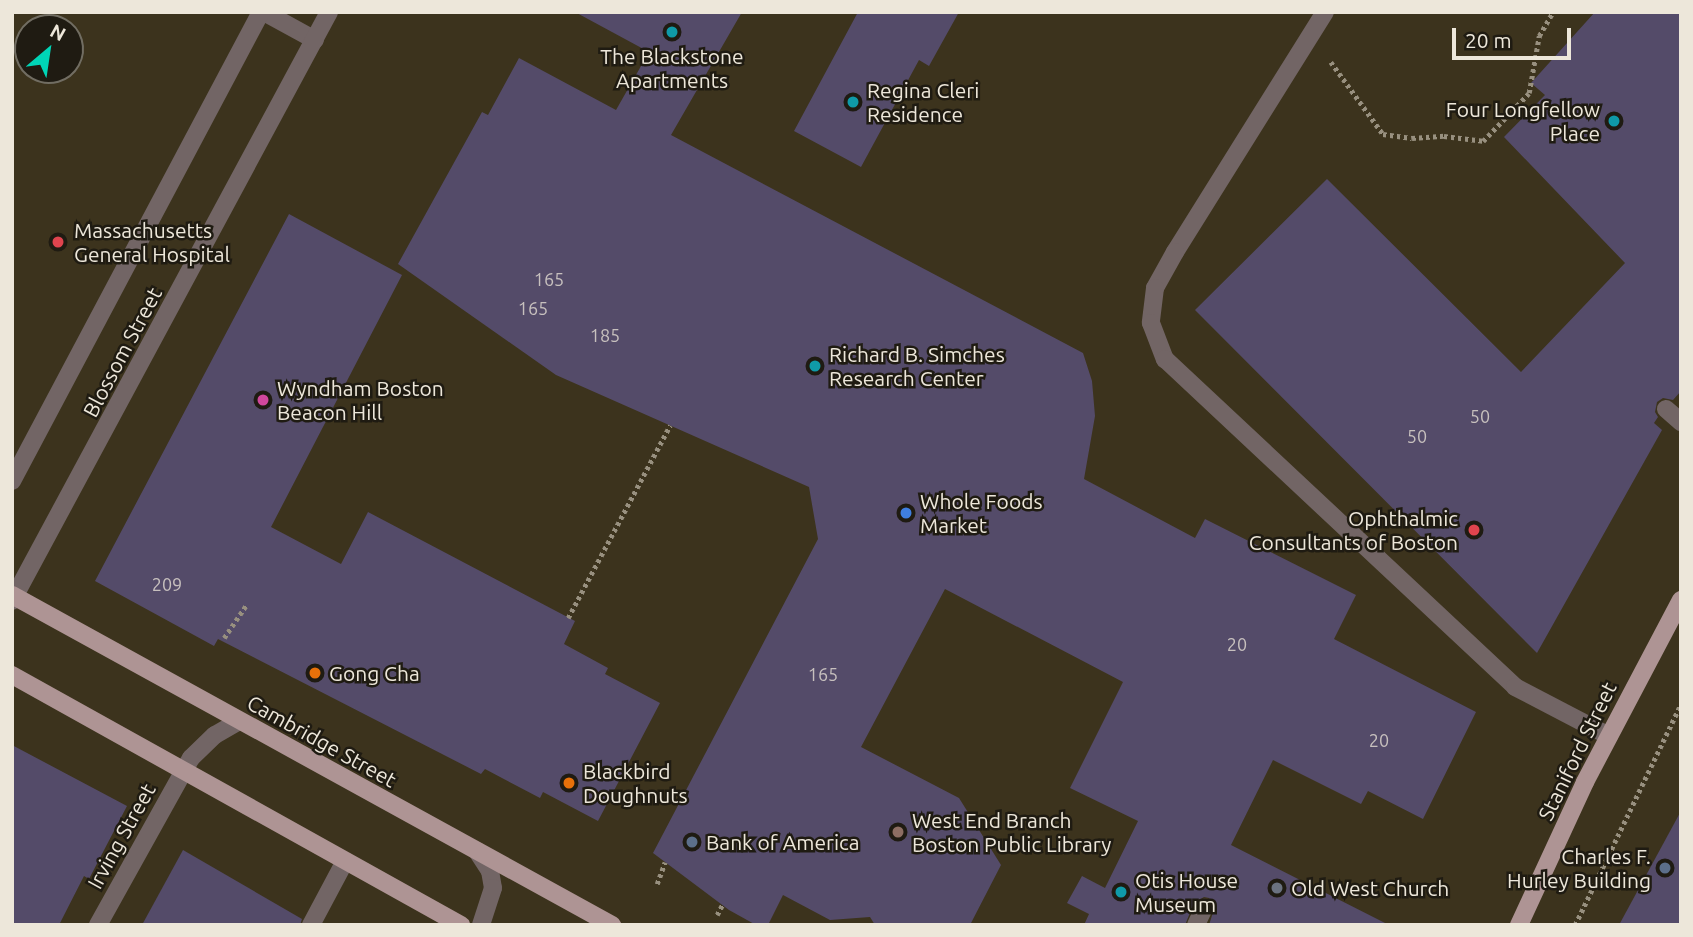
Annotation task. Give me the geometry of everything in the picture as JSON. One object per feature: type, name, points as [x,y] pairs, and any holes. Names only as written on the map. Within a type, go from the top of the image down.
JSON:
[{"type":"main road","name":"Cambridge Street","points":[[13,598],[611,925]]},
{"type":"main road","name":"Staniford Street","points":[[1519,925],[1609,736],[1681,600]]},
{"type":"main road","points":[[12,674],[461,925]]},
{"type":"street","points":[[263,12],[315,40]]},
{"type":"street","name":"Blossom Street","points":[[12,481],[263,12]]},
{"type":"street","name":"Blossom Street","points":[[13,598],[329,12]]},
{"type":"street","points":[[1325,12],[1214,186],[1155,288],[1151,323],[1160,347],[1165,359],[1515,687],[1609,736]]},
{"type":"street","points":[[1666,409],[1681,422]]},
{"type":"street","name":"Irving Street","points":[[99,925],[184,769],[206,743],[239,721]]},
{"type":"street","points":[[477,851],[490,871],[493,888],[481,925]]},
{"type":"street","points":[[311,925],[345,861]]},
{"type":"path","points":[[1331,62],[1383,134],[1412,138],[1444,136],[1483,141],[1529,93],[1539,36],[1553,12]]},
{"type":"path","points":[[568,618],[670,425]]},
{"type":"path","points":[[225,638],[247,604]]},
{"type":"path","points":[[1575,925],[1681,704]]},
{"type":"path","points":[[657,884],[665,862]]},
{"type":"path","points":[[717,915],[722,905]]},
{"type":"building","points":[[575,12],[742,12],[671,135],[1083,353],[1092,381],[1095,416],[1084,479],[1195,538],[1205,519],[1356,595],[1334,639],[1476,712],[1423,819],[1368,791],[1361,804],[1273,760],[1231,845],[1389,925],[1209,925],[1215,906],[1209,898],[1204,897],[1194,903],[1185,925],[1084,925],[1089,914],[1067,903],[1082,876],[1105,888],[1138,821],[1070,788],[1123,682],[945,589],[861,747],[959,798],[1001,865],[970,925],[875,925],[870,917],[830,920],[783,895],[768,925],[756,925],[729,910],[653,853],[818,539],[809,487],[556,375],[398,264],[482,112],[488,115],[519,58],[616,110],[649,52]]},
{"type":"building","name":"Regina Cleri Residence","points":[[858,12],[959,12],[929,66],[919,60],[861,167],[794,131]]},
{"type":"building","points":[[1595,12],[1681,12],[1681,391],[1673,400],[1663,398],[1657,402],[1655,412],[1658,417],[1654,423],[1662,430],[1537,653],[1195,310],[1327,179],[1521,372],[1625,263],[1504,137],[1545,95],[1531,83]]},
{"type":"building","points":[[289,214],[402,275],[271,527],[341,564],[368,512],[575,621],[564,644],[608,668],[605,674],[660,703],[598,821],[543,792],[540,798],[485,769],[481,774],[218,639],[214,646],[95,581]]},
{"type":"building","points":[[12,745],[127,806],[89,879],[84,876],[59,925],[12,925]]},
{"type":"building","name":"Charles F. Hurley Building","points":[[1681,811],[1681,925],[1619,925]]},
{"type":"building","points":[[183,850],[302,919],[300,925],[142,925]]},
{"type":"place","name":"The Blackstone Apartments","points":[[672,32]]},
{"type":"place","name":"Regina Cleri Residence","points":[[853,102]]},
{"type":"place","name":"Four Longfellow Place","points":[[1614,121]]},
{"type":"place","name":"Massachusetts General Hospital","points":[[58,242]]},
{"type":"place","name":"Richard B. Simches Research Center","points":[[815,366]]},
{"type":"place","name":"Wyndham Boston Beacon Hill","points":[[263,400]]},
{"type":"place","name":"Whole Foods Market","points":[[906,513]]},
{"type":"place","name":"Ophthalmic Consultants of Boston","points":[[1474,530]]},
{"type":"place","name":"Gong Cha","points":[[315,673]]},
{"type":"place","name":"Blackbird Doughnuts","points":[[569,783]]},
{"type":"place","name":"West End Branch Boston Public Library","points":[[898,832]]},
{"type":"place","name":"Bank of America","points":[[692,842]]},
{"type":"place","name":"Charles F. Hurley Building","points":[[1665,868]]},
{"type":"place","name":"Old West Church","points":[[1277,888]]},
{"type":"place","name":"Otis House Museum","points":[[1121,892]]}]
